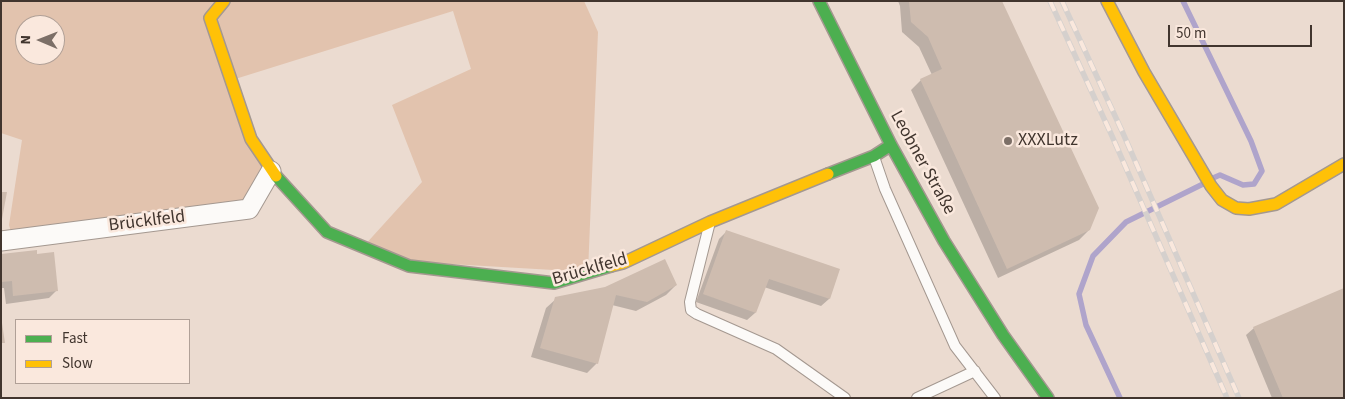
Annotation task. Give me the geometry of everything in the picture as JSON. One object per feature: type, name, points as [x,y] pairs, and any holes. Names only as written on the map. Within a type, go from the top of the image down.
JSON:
[{"type":"street","name":"Brücklfeld","points":[[224,1],[210,18],[251,139],[271,171],[327,232],[409,266],[554,283],[623,263],[710,222],[874,156],[891,145]]},
{"type":"street","name":"Leobner Straße","points":[[819,1],[891,145],[944,241],[1003,335],[1048,398]]},
{"type":"street","points":[[1107,1],[1144,72],[1208,181],[1222,200],[1236,208],[1249,209],[1276,204],[1344,164]]},
{"type":"street","name":"Brücklfeld","points":[[1,240],[249,209],[271,171]]},
{"type":"lane","points":[[874,156],[885,188],[955,346],[995,398]]},
{"type":"lane","points":[[710,222],[690,302],[691,310],[776,349],[844,398]]},
{"type":"lane","points":[[917,398],[975,371]]},
{"type":"shaded area","points":[[1,1],[584,1],[598,32],[588,272],[398,261],[363,247],[422,182],[392,105],[471,69],[453,11],[232,80],[271,171],[249,209],[13,239],[9,225],[22,140],[1,133]]},
{"type":"building","name":"XXXLutz","points":[[909,1],[1002,1],[1099,208],[1090,230],[1007,269],[920,79],[942,69],[928,37],[911,22]]},
{"type":"building","points":[[1,192],[7,192],[2,219],[1,219]]},
{"type":"building","points":[[726,230],[840,269],[830,299],[769,279],[756,313],[703,294]]},
{"type":"building","points":[[37,250],[37,254],[54,252],[58,291],[13,296],[12,281],[1,282],[1,254]]},
{"type":"building","points":[[665,259],[677,285],[647,302],[616,295],[598,364],[540,348],[555,297],[605,287]]},
{"type":"building","points":[[1344,288],[1344,398],[1283,398],[1253,327]]},
{"type":"building","points":[[2,323],[5,343],[1,343]]},
{"type":"waterway","points":[[1183,1],[1251,141],[1262,171],[1254,184],[1243,185],[1220,175],[1213,178]]},
{"type":"waterway","points":[[1120,398],[1086,325],[1079,294],[1093,256],[1126,222],[1203,184]]},
{"type":"railway","points":[[1050,1],[1112,136],[1227,398]]},
{"type":"railway","points":[[1062,1],[1122,131],[1239,398]]},
{"type":"traffic: fast","points":[[819,1],[891,145],[944,241],[1003,335],[1048,398]]},
{"type":"traffic: fast","points":[[828,174],[874,156],[891,145]]},
{"type":"traffic: fast","points":[[276,176],[327,232],[409,266],[554,283],[611,266]]},
{"type":"traffic: slow","points":[[224,1],[210,18],[251,139],[276,176]]},
{"type":"traffic: slow","points":[[1107,1],[1144,72],[1211,186],[1222,200],[1236,208],[1249,209],[1276,204],[1344,164]]},
{"type":"traffic: slow","points":[[611,266],[623,263],[710,222],[828,174]]},
{"type":"place","name":"XXXLutz","points":[[1008,141]]}]
